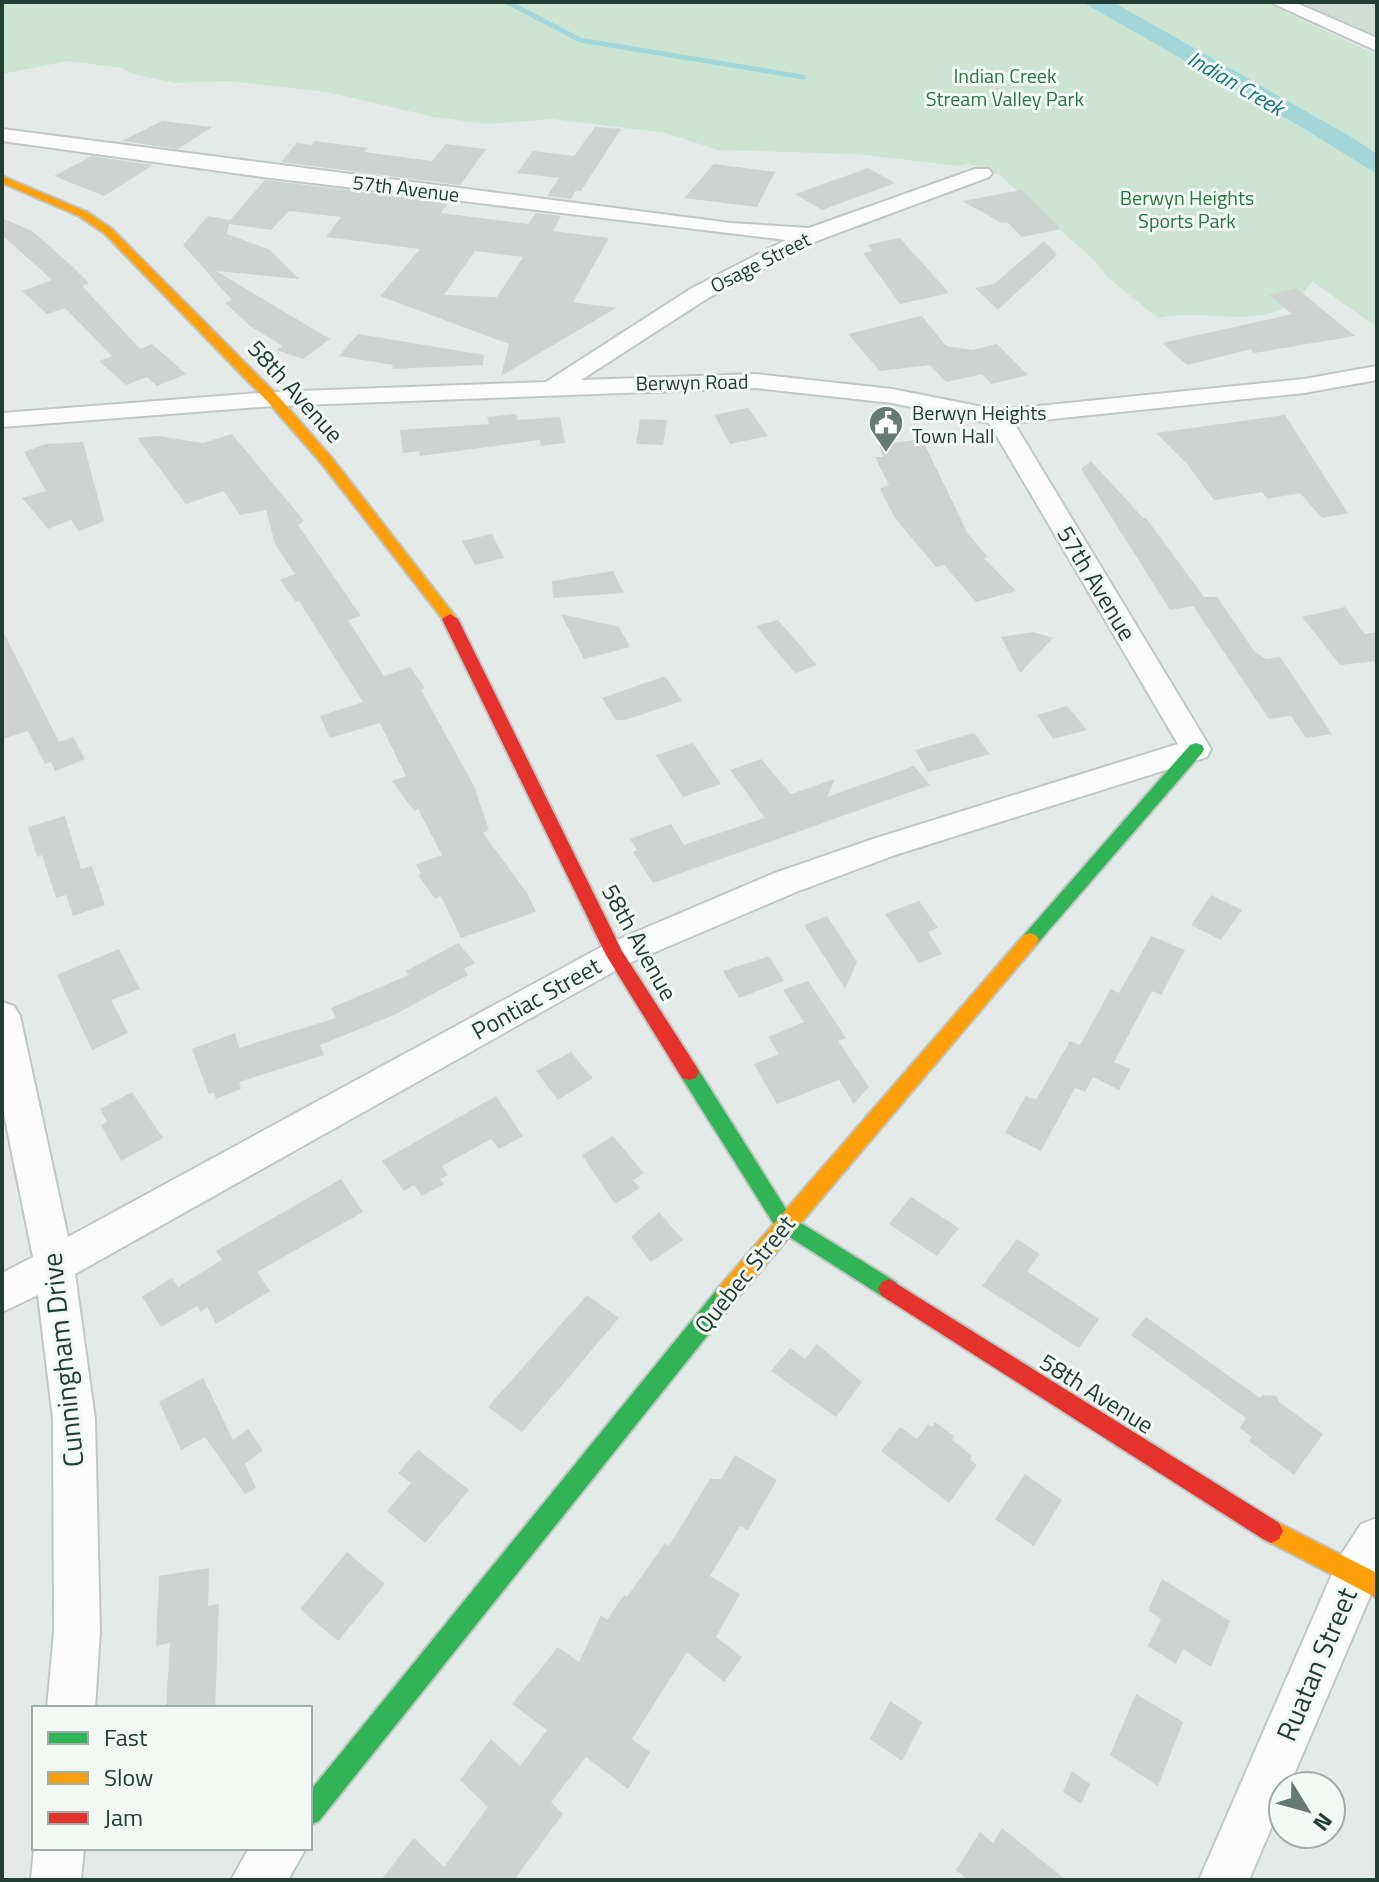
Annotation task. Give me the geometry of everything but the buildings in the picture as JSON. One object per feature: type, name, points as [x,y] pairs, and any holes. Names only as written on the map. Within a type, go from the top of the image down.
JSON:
[{"type":"street","points":[[1279,2],[1377,45]]},
{"type":"street","name":"57th Avenue","points":[[2,135],[731,229],[811,235]]},
{"type":"street","name":"Osage Street","points":[[555,386],[700,293],[811,235],[982,173]]},
{"type":"street","name":"58th Avenue","points":[[2,179],[83,214],[108,231],[273,399],[327,461],[451,620],[615,955],[784,1223],[1282,1538],[1370,1567]]},
{"type":"street","name":"Berwyn Road","points":[[2,420],[273,399],[555,386],[782,382],[892,396],[998,417],[1304,386],[1377,373]]},
{"type":"street","name":"57th Avenue","points":[[998,417],[1196,749]]},
{"type":"street","name":"Pontiac Street","points":[[2,1294],[615,955],[784,883],[897,842],[1196,749]]},
{"type":"street","name":"Quebec Street","points":[[312,1810],[784,1223],[1196,749]]},
{"type":"street","name":"Cunningham Drive","points":[[2,1016],[54,1265],[74,1419],[77,1632],[71,1706]]},
{"type":"street","name":"Ruatan Street","points":[[1224,1880],[1370,1567]]},
{"type":"street","points":[[56,1880],[59,1850]]},
{"type":"street","points":[[256,1880],[279,1850]]},
{"type":"shaded area","points":[[1302,2],[1377,2],[1377,36],[1311,8]]},
{"type":"green space","name":"Indian Creek Stream Valley Park","points":[[2,2],[1264,2],[1377,55],[1377,327],[1312,281],[1298,299],[1281,310],[1262,315],[1178,315],[1158,318],[1108,278],[1096,262],[1001,176],[968,163],[960,166],[856,154],[718,150],[666,133],[552,119],[487,124],[434,117],[327,92],[229,81],[175,83],[133,74],[123,68],[68,61],[2,74]]},
{"type":"water","name":"Indian Creek","points":[[1082,2],[1113,2],[1353,138],[1377,154],[1377,174],[1303,128]]},
{"type":"waterway","points":[[507,2],[580,40],[803,77]]},
{"type":"traffic: fast","points":[[1030,940],[1196,749]]},
{"type":"traffic: fast","points":[[689,1072],[784,1223],[889,1289]]},
{"type":"traffic: fast","points":[[312,1810],[727,1294]]},
{"type":"traffic: slow","points":[[2,179],[83,214],[108,231],[273,399],[327,461],[450,619]]},
{"type":"traffic: slow","points":[[727,1294],[1030,940]]},
{"type":"traffic: slow","points":[[1271,1531],[1377,1586]]},
{"type":"traffic: jam","points":[[450,619],[615,955],[689,1072]]},
{"type":"traffic: jam","points":[[889,1289],[1271,1531]]},
{"type":"place","name":"Berwyn Heights Town Hall","points":[[886,454]]},
{"type":"park label","name":"Berwyn Heights Sports Park","points":[[1187,208]]}]
